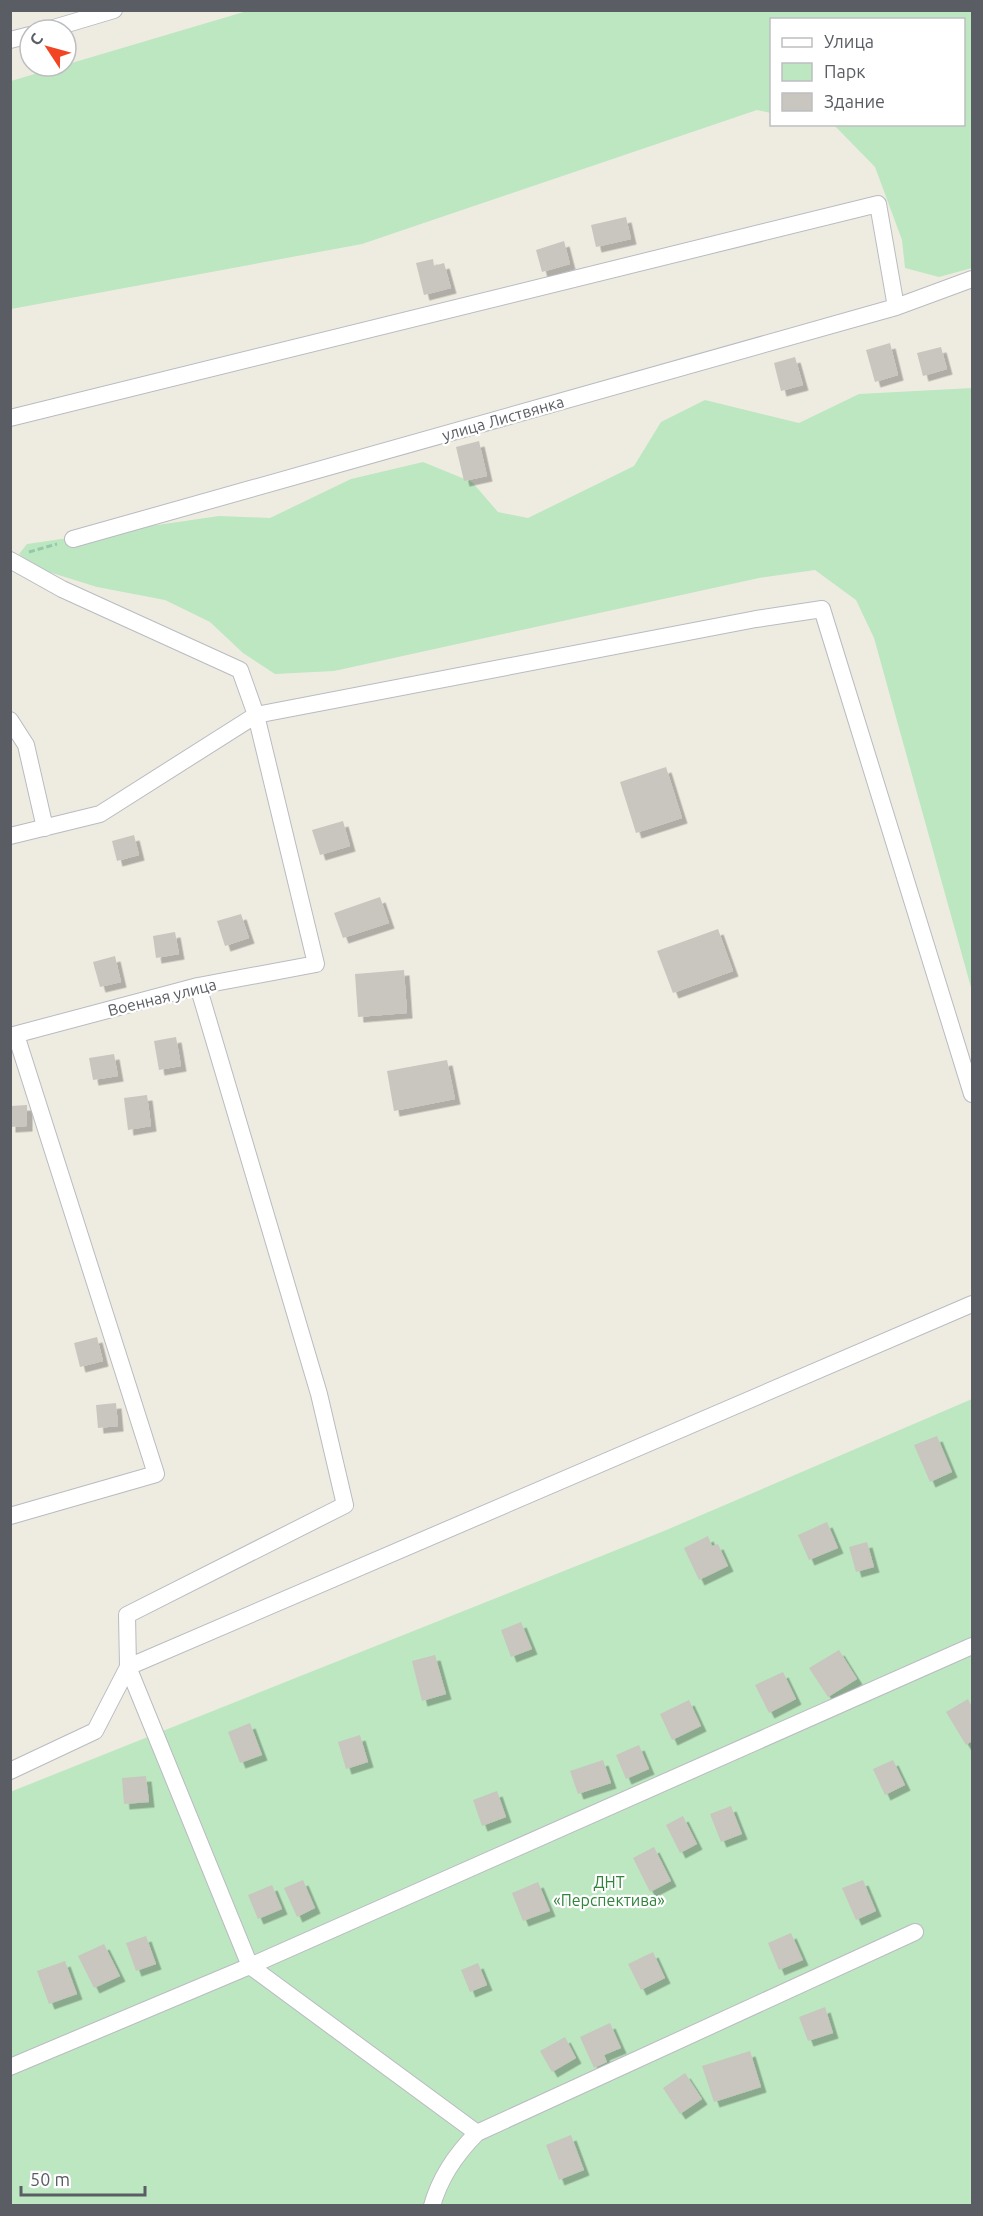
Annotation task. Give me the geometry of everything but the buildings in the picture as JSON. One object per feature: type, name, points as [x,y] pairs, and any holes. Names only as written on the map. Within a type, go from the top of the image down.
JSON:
[{"type":"street","points":[[78,21],[114,10]]},
{"type":"street","points":[[10,418],[878,204],[896,307]]},
{"type":"street","name":"улица Листвянка","points":[[74,539],[896,307],[972,279]]},
{"type":"street","points":[[16,557],[62,589],[240,670],[256,715]]},
{"type":"street","points":[[10,836],[100,814],[256,715],[756,619],[822,609],[972,1094]]},
{"type":"street","name":"Военная улица","points":[[13,1036],[198,986],[316,964],[256,715]]},
{"type":"street","points":[[10,720],[26,745],[45,828]]},
{"type":"street","points":[[198,986],[319,1394],[345,1505],[127,1615],[128,1667],[250,1966],[477,2133]]},
{"type":"street","points":[[10,1516],[156,1474],[13,1036]]},
{"type":"street","points":[[10,1772],[95,1731],[128,1667],[972,1304]]},
{"type":"street","points":[[10,2067],[250,1966],[972,1646]]},
{"type":"street","points":[[432,2205],[438,2185],[463,2148],[477,2133],[915,1932]]},
{"type":"path","points":[[16,557],[74,539]]},
{"type":"green space","points":[[247,11],[972,11],[972,268],[939,277],[905,268],[902,240],[875,167],[835,126],[965,126],[965,18],[770,18],[770,113],[757,110],[362,244],[11,309],[11,81],[21,78],[78,78],[78,61]]},
{"type":"green space","points":[[972,388],[972,991],[874,638],[856,600],[815,570],[759,578],[334,671],[275,674],[243,653],[210,622],[165,600],[97,587],[36,568],[19,554],[27,544],[219,516],[270,518],[351,479],[423,462],[472,482],[498,512],[528,518],[634,466],[661,422],[705,400],[799,423],[859,394]]},
{"type":"green space","name":"ДНТ «Перспектива»","points":[[972,1399],[972,2205],[11,2205],[10,1792],[664,1531]]}]
